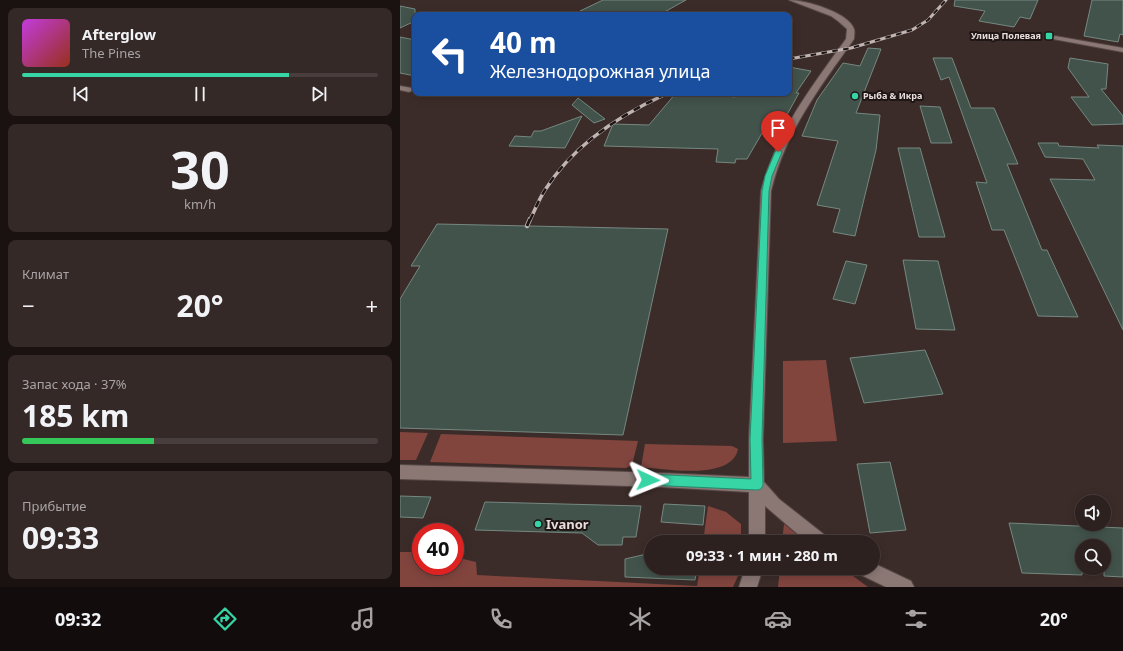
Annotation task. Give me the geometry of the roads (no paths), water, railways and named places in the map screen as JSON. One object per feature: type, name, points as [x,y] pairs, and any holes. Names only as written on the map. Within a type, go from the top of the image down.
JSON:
[{"type":"street","points":[[757,535],[756,439],[766,191],[768,176],[793,122],[850,38],[850,30],[845,23],[832,16],[792,0]]},
{"type":"street","points":[[1055,38],[1123,50]]},
{"type":"street","points":[[400,88],[409,90]]},
{"type":"street","points":[[400,472],[661,480],[757,485],[773,504],[811,535]]},
{"type":"street","points":[[748,587],[752,575]]},
{"type":"street","points":[[880,575],[905,587]]},
{"type":"railway","points":[[792,58],[851,48],[912,30],[928,20],[946,0]]},
{"type":"railway","points":[[530,220],[543,193],[556,174],[582,147],[613,123],[662,96]]},
{"type":"railway","points":[[527,226],[530,219]]},
{"type":"place","name":"Улица Полевая","points":[[1049,36]]},
{"type":"place","name":"Рыба & Икра","points":[[855,96]]},
{"type":"place","name":"Ivanor","points":[[538,524]]}]
